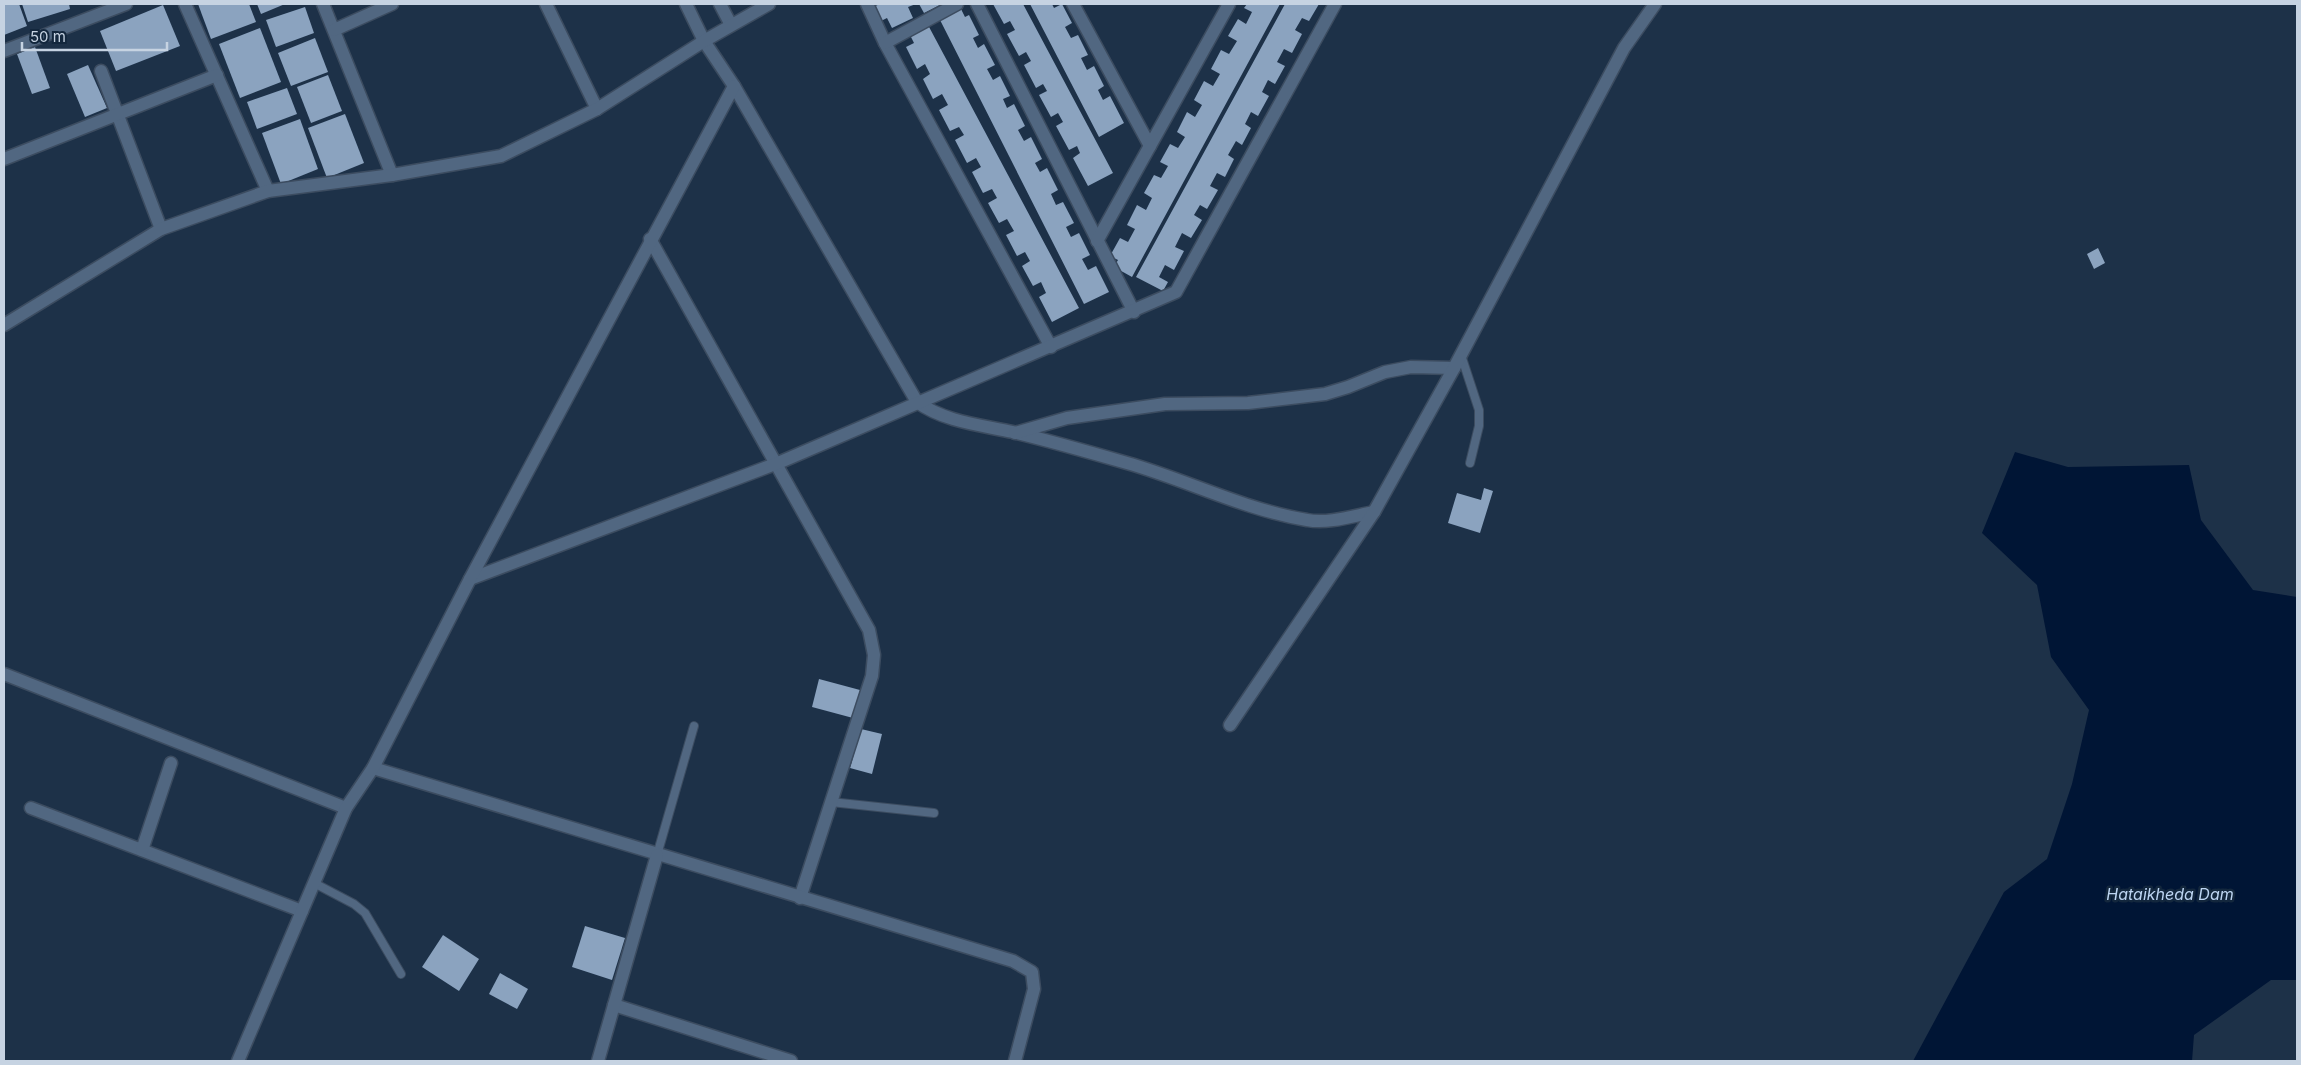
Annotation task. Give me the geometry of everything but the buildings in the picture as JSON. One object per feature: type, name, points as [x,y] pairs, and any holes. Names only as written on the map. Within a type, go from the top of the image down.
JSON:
[{"type":"street","points":[[4,51],[126,4]]},
{"type":"street","points":[[186,4],[268,191]]},
{"type":"street","points":[[323,4],[392,175]]},
{"type":"street","points":[[334,30],[392,4]]},
{"type":"street","points":[[546,4],[597,108]]},
{"type":"street","points":[[686,4],[704,41],[734,86],[917,402],[928,410],[950,418],[1015,433],[1172,477],[1277,515],[1310,521],[1343,518],[1374,512]]},
{"type":"street","points":[[720,4],[731,25]]},
{"type":"street","points":[[4,325],[161,229],[268,191],[392,175],[501,156],[597,108],[704,41],[769,4]]},
{"type":"street","points":[[868,4],[885,43],[1051,347]]},
{"type":"street","points":[[885,43],[957,4]]},
{"type":"street","points":[[977,4],[1134,312]]},
{"type":"street","points":[[1073,4],[1150,146]]},
{"type":"street","points":[[1097,241],[1229,4]]},
{"type":"street","points":[[470,579],[778,463],[917,402],[1134,312],[1176,292],[1184,281],[1334,4]]},
{"type":"street","points":[[1230,725],[1374,512],[1454,368],[1624,48],[1655,4]]},
{"type":"street","points":[[101,71],[161,229]]},
{"type":"street","points":[[4,159],[217,75]]},
{"type":"street","points":[[238,1061],[346,808],[373,768],[470,579],[650,239],[734,86]]},
{"type":"street","points":[[650,239],[778,463],[869,630],[874,655],[872,676],[800,898]]},
{"type":"street","points":[[1015,433],[1067,418],[1165,404],[1248,403],[1325,394],[1385,372],[1411,367],[1454,368]]},
{"type":"street","points":[[4,674],[346,808]]},
{"type":"street","points":[[142,850],[171,764]]},
{"type":"street","points":[[373,768],[1013,961],[1032,972],[1034,989],[1015,1061]]},
{"type":"street","points":[[31,808],[302,911]]},
{"type":"street","points":[[598,1061],[657,854]]},
{"type":"street","points":[[614,1005],[791,1061]]},
{"type":"lane","points":[[1461,355],[1479,410],[1479,426],[1470,463]]},
{"type":"lane","points":[[657,854],[694,726]]},
{"type":"lane","points":[[831,802],[934,813]]},
{"type":"lane","points":[[314,883],[354,904],[366,913],[402,974]]},
{"type":"water","name":"Hataikheda Dam","points":[[2015,452],[2068,467],[2189,465],[2201,520],[2253,590],[2297,597],[2297,980],[2271,980],[2194,1035],[2192,1061],[1913,1061],[2004,892],[2047,859],[2072,784],[2089,710],[2051,657],[2037,585],[1982,533]]}]
